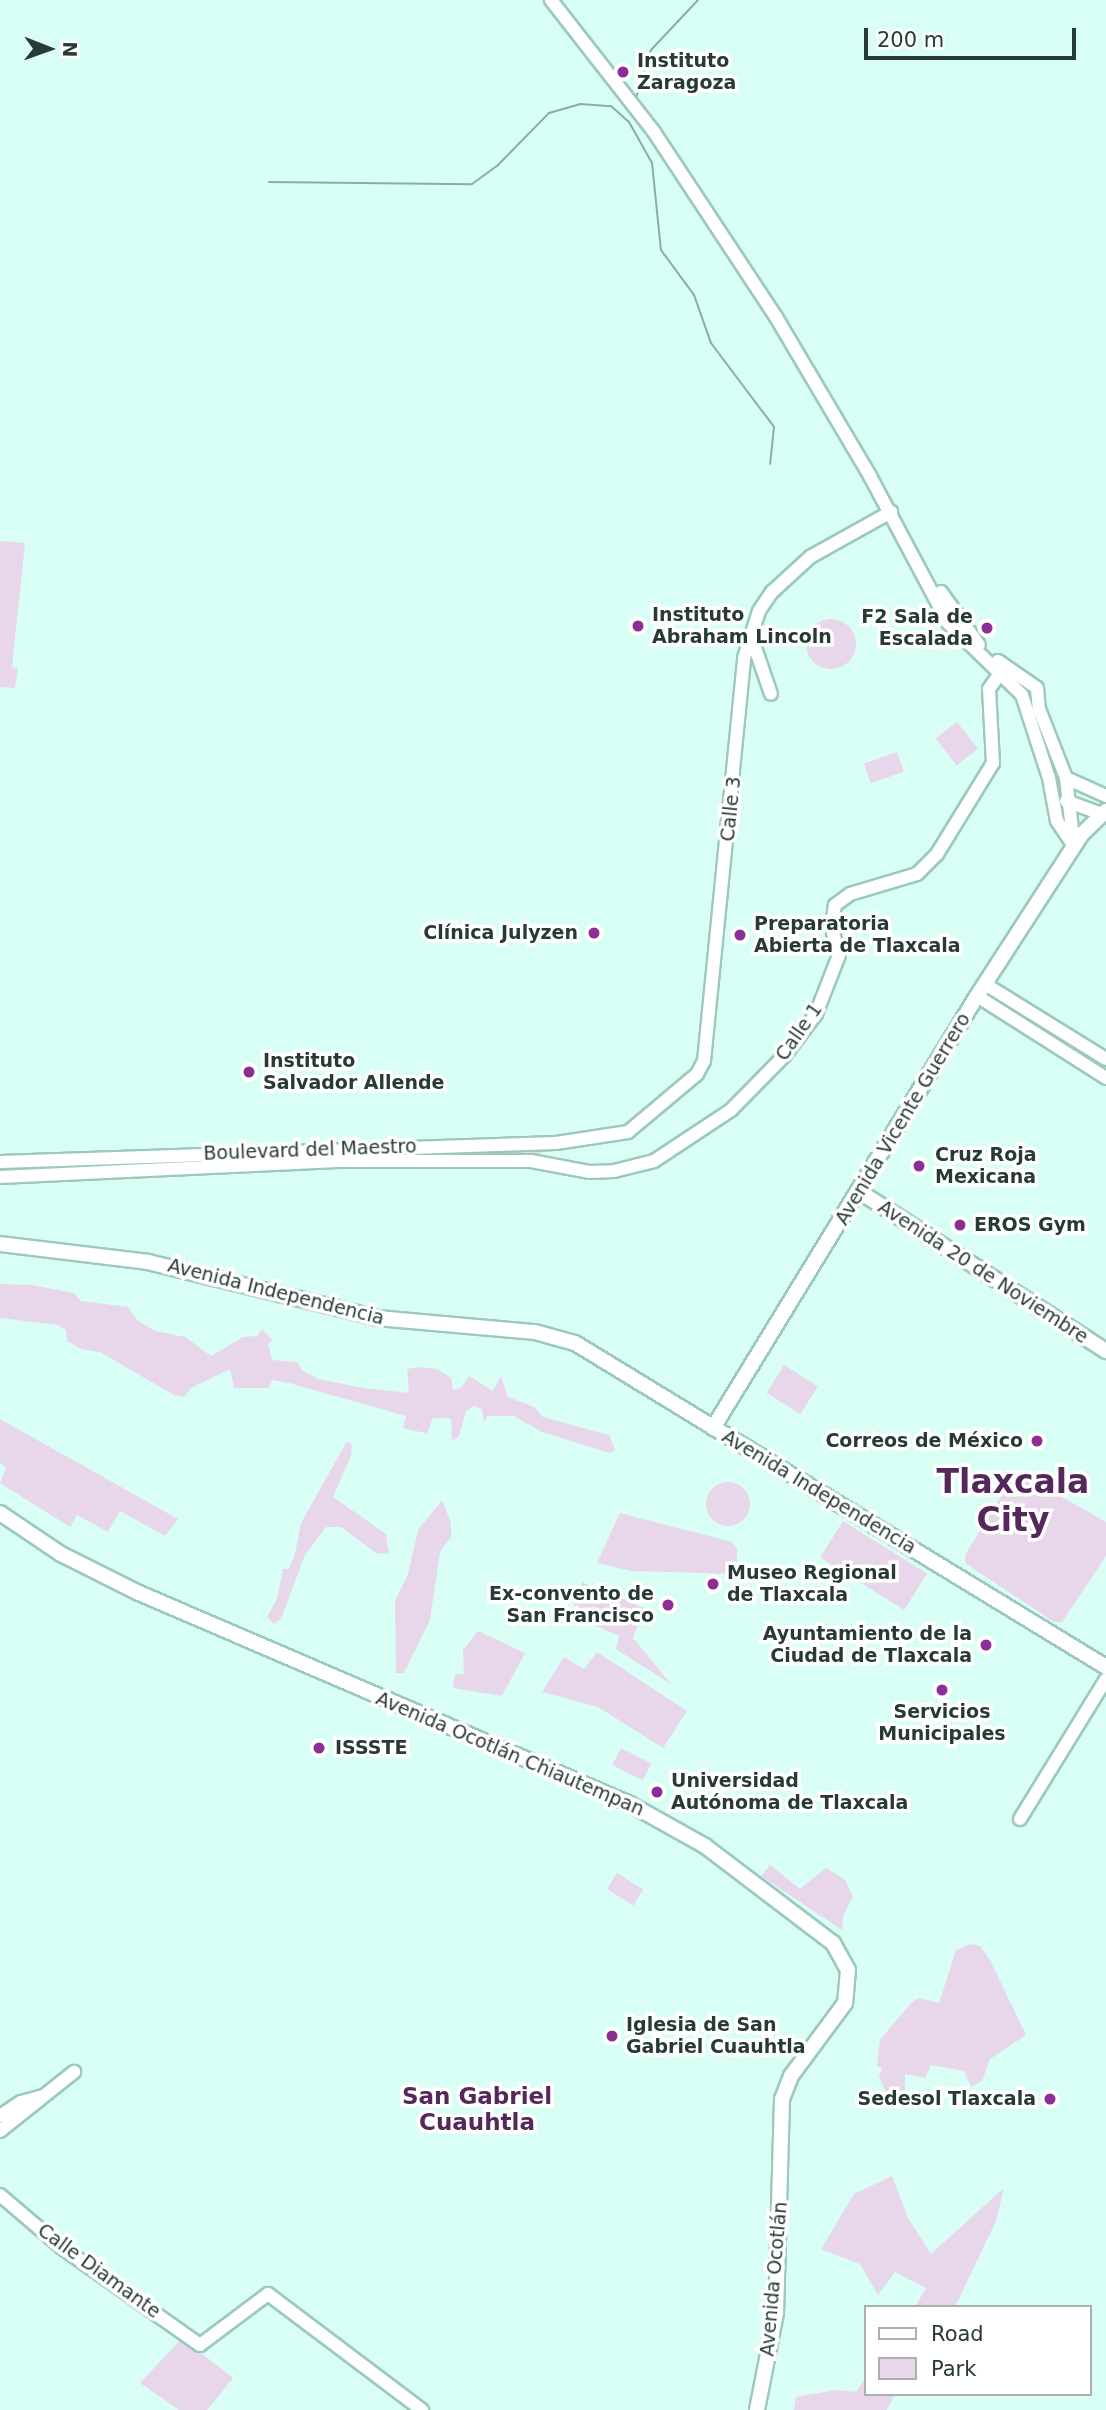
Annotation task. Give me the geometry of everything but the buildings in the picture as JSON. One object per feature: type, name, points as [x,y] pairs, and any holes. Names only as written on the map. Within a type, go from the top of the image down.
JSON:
[{"type":"main road","points":[[551,0],[654,132],[790,340],[891,512],[948,623],[1001,669],[1025,702],[1049,778],[1057,821],[1074,846]]},
{"type":"main road","name":"Calle 3","points":[[620,1135],[669,1099],[704,1061],[740,692],[751,635],[772,592],[797,568],[839,538],[891,512]]},
{"type":"main road","points":[[751,635],[771,694]]},
{"type":"main road","points":[[1001,669],[1031,680],[1038,697],[1038,709],[1066,778],[1074,846]]},
{"type":"main road","name":"Calle 1","points":[[391,1161],[553,1163],[601,1172],[654,1161],[732,1110],[785,1055],[816,1014],[837,968],[839,955],[832,928],[835,905],[850,894],[896,883],[923,870],[990,769],[996,747],[989,689],[1001,669]]},
{"type":"main road","points":[[1025,702],[1038,697]]},
{"type":"main road","points":[[1049,778],[1070,804],[1103,812]]},
{"type":"main road","points":[[1066,778],[1106,796]]},
{"type":"main road","name":"Avenida Vicente Guerrero","points":[[713,1429],[981,990],[1074,846],[1103,812]]},
{"type":"main road","points":[[981,990],[1044,1021],[1106,1059]]},
{"type":"main road","points":[[981,990],[1036,1033],[1106,1078]]},
{"type":"main road","points":[[1036,1033],[1044,1021]]},
{"type":"main road","name":"Boulevard del Maestro","points":[[0,1162],[556,1143],[620,1135]]},
{"type":"main road","points":[[0,1177],[391,1161],[393,1147]]},
{"type":"main road","name":"Avenida 20 de Noviembre","points":[[860,1192],[1106,1351]]},
{"type":"main road","name":"Avenida Independencia","points":[[0,1244],[148,1262],[377,1318],[552,1336],[575,1343],[1106,1667]]},
{"type":"main road","name":"Avenida Independencia","points":[[0,1250],[120,1262],[376,1325],[437,1333],[552,1336]]},
{"type":"main road","name":"Avenida Ocotlán Chiautempan","points":[[0,1513],[61,1554],[139,1593],[641,1810],[705,1846],[820,1930],[845,1961],[849,1986],[838,2017],[784,2088],[782,2189]]},
{"type":"main road","points":[[1020,1819],[1106,1679]]},
{"type":"main road","points":[[0,2131],[74,2072]]},
{"type":"main road","points":[[0,2116],[39,2098]]},
{"type":"main road","name":"Avenida Ocotlán","points":[[757,2410],[776,2313],[782,2189]]},
{"type":"main road","name":"Calle Diamante","points":[[0,2195],[61,2247],[200,2345],[268,2294],[422,2410]]},
{"type":"green space","points":[[0,541],[25,543],[12,667],[18,668],[15,688],[0,687]]},
{"type":"green space","points":[[831,619],[849,626],[856,644],[849,662],[831,669],[813,662],[806,644],[813,626]]},
{"type":"green space","points":[[957,722],[978,749],[957,765],[936,739]]},
{"type":"green space","points":[[897,752],[904,772],[871,783],[864,763]]},
{"type":"green space","points":[[540,1145],[543,1150],[539,1155],[146,1163],[0,1173],[0,1164]]},
{"type":"green space","points":[[0,1284],[32,1285],[74,1293],[81,1301],[128,1307],[138,1321],[155,1331],[185,1337],[211,1356],[243,1337],[257,1336],[262,1329],[273,1341],[268,1344],[272,1360],[297,1362],[303,1371],[318,1379],[363,1388],[409,1393],[407,1369],[420,1367],[437,1369],[451,1378],[453,1390],[461,1388],[469,1376],[493,1391],[501,1376],[508,1397],[534,1407],[543,1417],[609,1435],[615,1450],[610,1453],[542,1432],[514,1416],[487,1416],[484,1423],[482,1409],[474,1406],[466,1411],[459,1436],[452,1441],[451,1418],[433,1418],[427,1433],[415,1431],[403,1428],[406,1416],[289,1383],[272,1380],[269,1388],[234,1388],[230,1369],[191,1388],[184,1397],[174,1395],[100,1352],[81,1349],[67,1341],[66,1330],[58,1325],[0,1318]]},
{"type":"green space","points":[[784,1365],[818,1386],[800,1414],[767,1393]]},
{"type":"green space","points":[[0,1419],[178,1519],[165,1536],[120,1511],[108,1532],[77,1515],[70,1527],[0,1483],[6,1468],[0,1463]]},
{"type":"green space","points":[[347,1441],[352,1445],[351,1456],[333,1497],[386,1534],[389,1554],[376,1553],[341,1527],[326,1527],[305,1555],[281,1619],[274,1624],[267,1617],[277,1599],[283,1569],[289,1569],[295,1554],[301,1523]]},
{"type":"green space","points":[[1014,1475],[1023,1475],[1106,1522],[1106,1556],[1062,1622],[1054,1622],[965,1563],[965,1555]]},
{"type":"green space","points":[[728,1482],[743,1489],[750,1504],[743,1519],[728,1526],[713,1519],[706,1504],[713,1489]]},
{"type":"green space","points":[[442,1500],[451,1523],[451,1537],[440,1552],[430,1620],[404,1673],[396,1673],[395,1601],[408,1574],[418,1530]]},
{"type":"green space","points":[[620,1513],[732,1542],[737,1549],[737,1574],[632,1571],[597,1563]]},
{"type":"green space","points":[[843,1521],[927,1573],[904,1610],[820,1557]]},
{"type":"green space","points":[[582,1582],[644,1608],[633,1638],[672,1685],[616,1649],[619,1636],[571,1615]]},
{"type":"green space","points":[[478,1631],[525,1653],[502,1696],[453,1688],[455,1674],[464,1674],[463,1650]]},
{"type":"green space","points":[[597,1652],[687,1711],[663,1748],[598,1707],[542,1692],[564,1657],[584,1669]]},
{"type":"green space","points":[[621,1748],[651,1763],[643,1780],[612,1765]]},
{"type":"green space","points":[[770,1865],[800,1889],[826,1868],[845,1880],[853,1897],[843,1916],[842,1930],[761,1876]]},
{"type":"green space","points":[[617,1873],[643,1889],[633,1906],[607,1889]]},
{"type":"green space","points":[[970,1944],[980,1946],[990,1960],[1026,2035],[990,2059],[982,2081],[971,2087],[964,2071],[931,2065],[925,2078],[905,2074],[905,2094],[885,2091],[879,2076],[882,2068],[877,2066],[880,2040],[911,2003],[919,1998],[939,2003],[956,1950]]},
{"type":"green space","points":[[892,2176],[908,2218],[931,2254],[1004,2188],[996,2221],[956,2305],[916,2305],[926,2288],[895,2272],[878,2295],[860,2264],[821,2249],[854,2194]]},
{"type":"green space","points":[[182,2338],[233,2378],[207,2410],[179,2410],[140,2383]]},
{"type":"green space","points":[[864,2380],[864,2396],[894,2396],[887,2410],[794,2410],[796,2397],[837,2390],[856,2392]]},
{"type":"waterway","points":[[635,101],[651,50],[698,0]]},
{"type":"waterway","points":[[269,182],[472,184],[498,165],[549,113],[580,104],[611,106],[629,122],[652,163],[661,250],[694,295],[711,343],[774,427],[770,464]]},
{"type":"place","name":"Instituto Zaragoza","points":[[623,72]]},
{"type":"place","name":"Instituto Abraham Lincoln","points":[[638,626]]},
{"type":"place","name":"F2 Sala de Escalada","points":[[987,628]]},
{"type":"place","name":"Clínica Julyzen","points":[[594,933]]},
{"type":"place","name":"Preparatoria Abierta de Tlaxcala","points":[[740,935]]},
{"type":"place","name":"Instituto Salvador Allende","points":[[249,1072]]},
{"type":"place","name":"Cruz Roja Mexicana","points":[[919,1166]]},
{"type":"place","name":"EROS Gym","points":[[960,1225]]},
{"type":"place","name":"Correos de México","points":[[1037,1441]]},
{"type":"place","name":"Museo Regional de Tlaxcala","points":[[713,1584]]},
{"type":"place","name":"Ex-convento de San Francisco","points":[[668,1605]]},
{"type":"place","name":"Ayuntamiento de la Ciudad de Tlaxcala","points":[[986,1645]]},
{"type":"place","name":"Servicios Municipales","points":[[942,1690]]},
{"type":"place","name":"ISSSTE","points":[[319,1748]]},
{"type":"place","name":"Universidad Autónoma de Tlaxcala","points":[[657,1792]]},
{"type":"place","name":"Iglesia de San Gabriel Cuauhtla","points":[[612,2036]]},
{"type":"place","name":"Sedesol Tlaxcala","points":[[1050,2099]]},
{"type":"district","name":"Tlaxcala City","points":[[1013,1501]]},
{"type":"district","name":"San Gabriel Cuauhtla","points":[[477,2109]]}]
